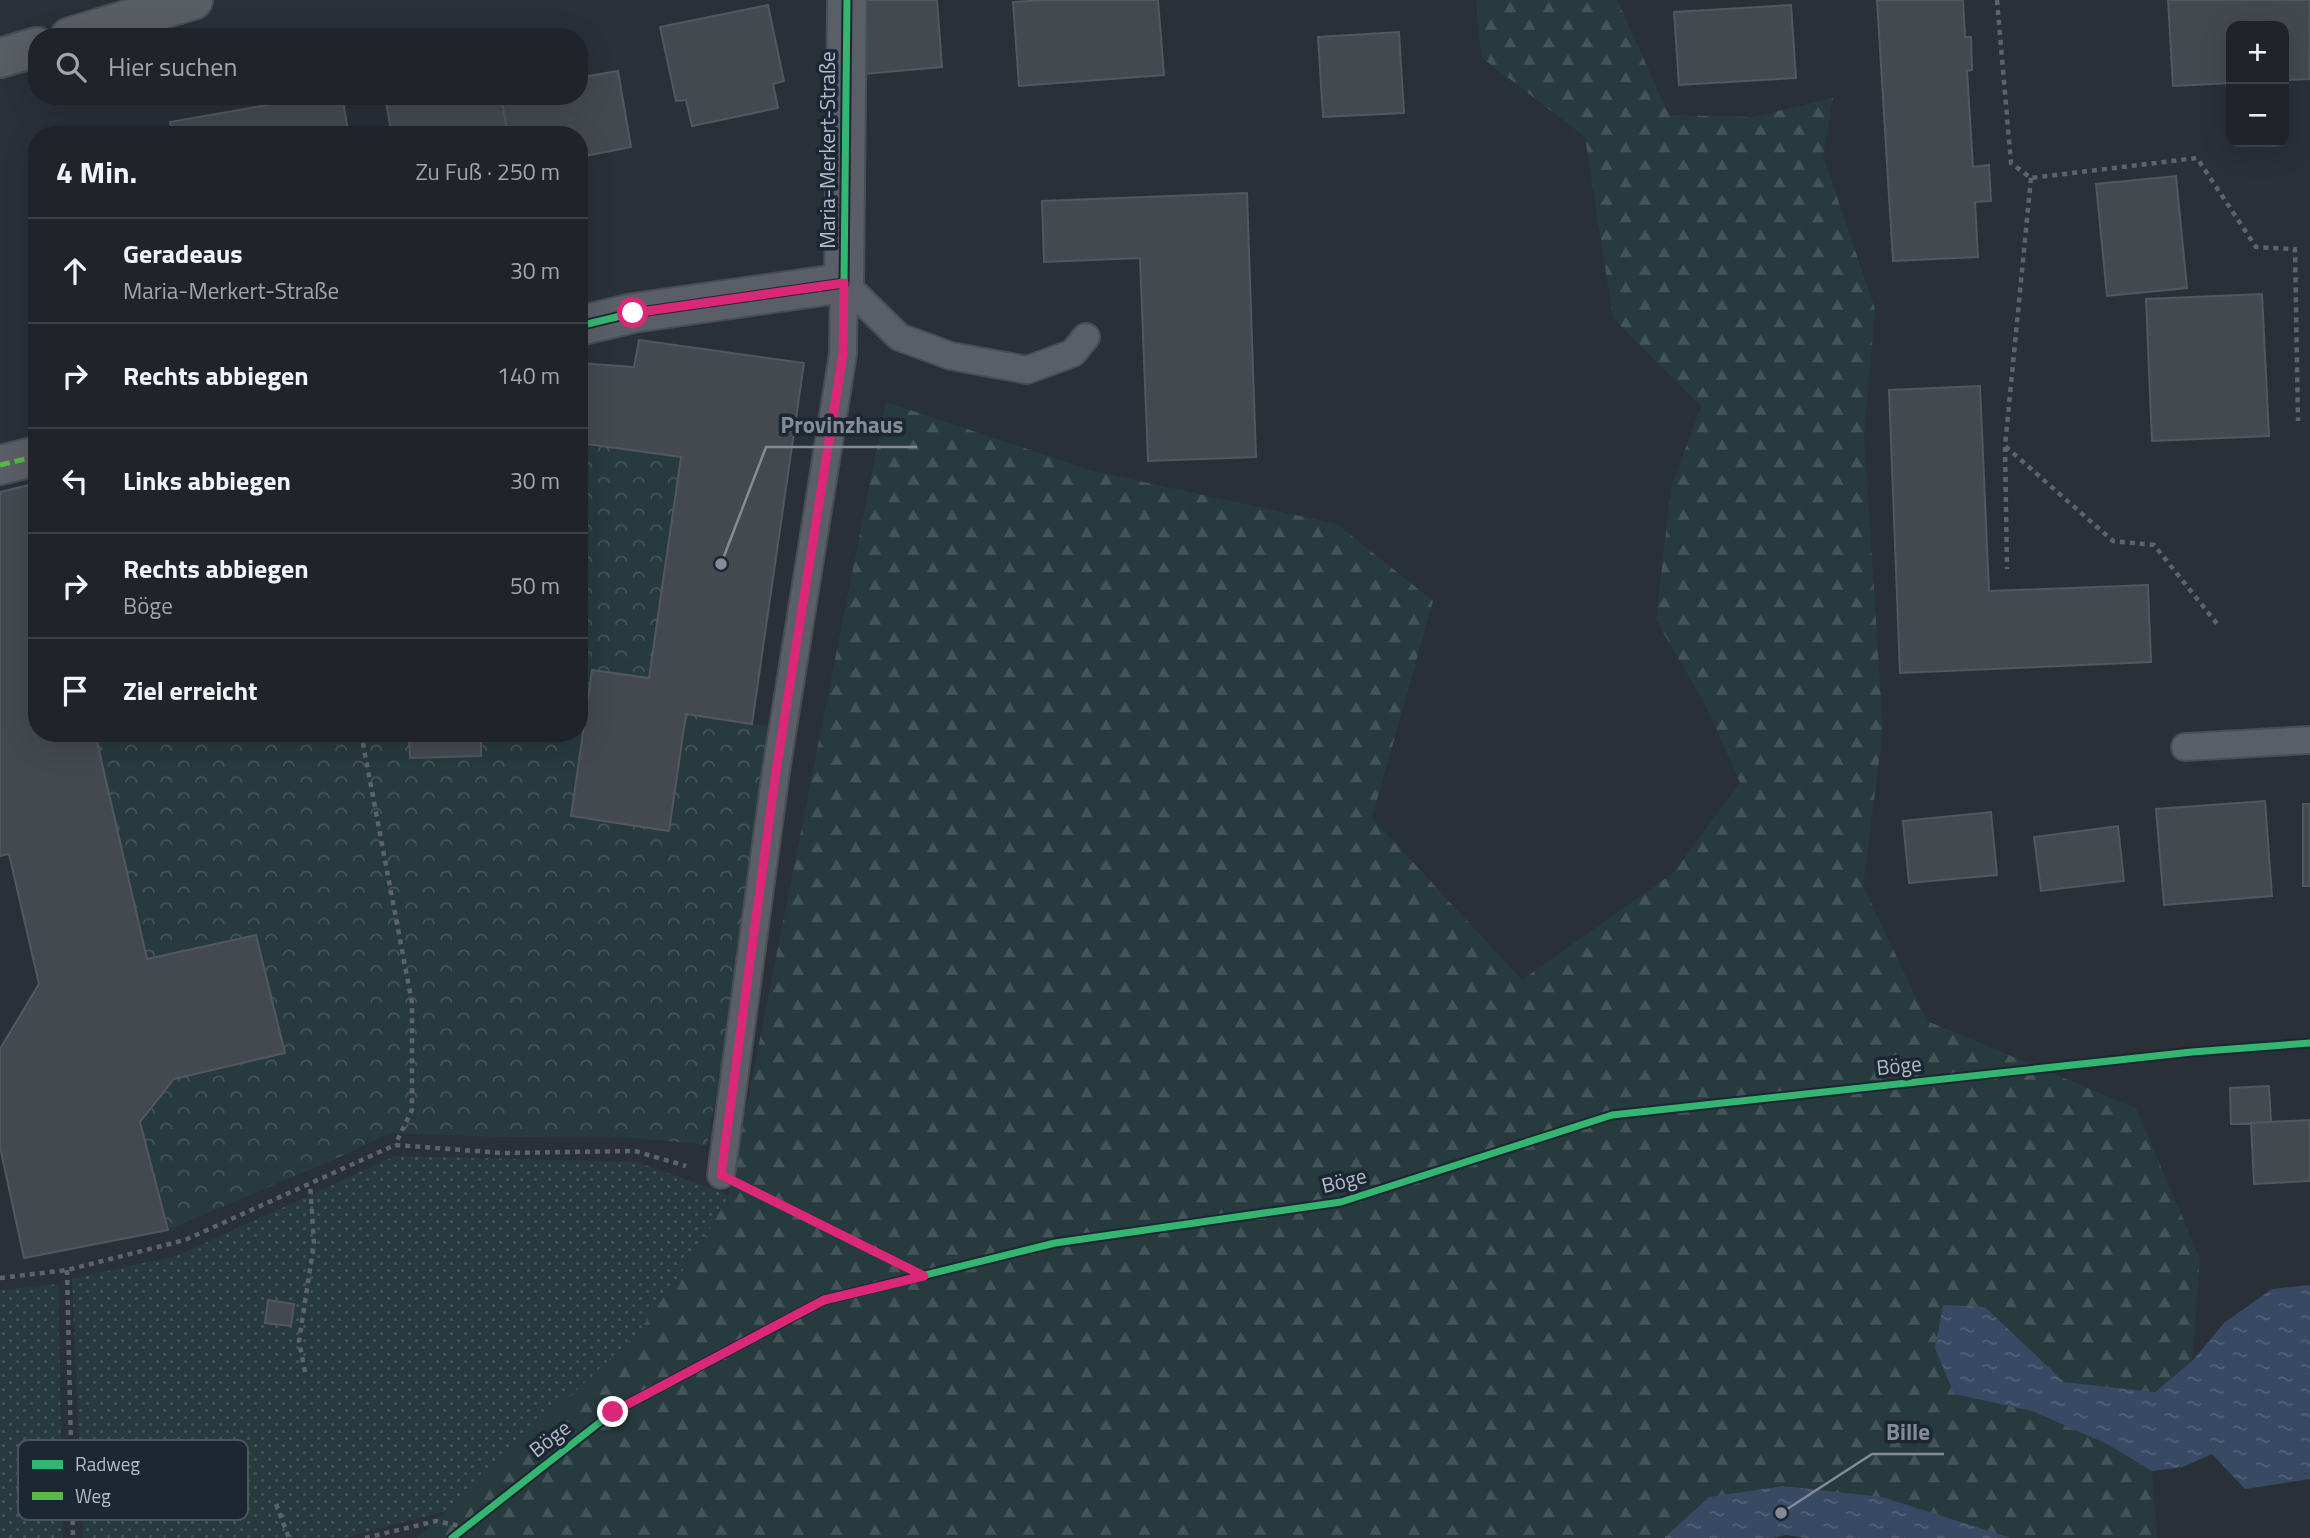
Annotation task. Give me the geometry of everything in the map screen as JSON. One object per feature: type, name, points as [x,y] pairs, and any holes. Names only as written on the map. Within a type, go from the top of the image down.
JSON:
[{"type":"main road","points":[[100,28],[193,0]]},
{"type":"main road","points":[[0,58],[28,50]]},
{"type":"street","name":"Maria-Merkert-Straße","points":[[844,283],[846,0]]},
{"type":"street","points":[[588,324],[633,313],[844,283]]},
{"type":"street","points":[[0,465],[28,458]]},
{"type":"lane","points":[[844,283],[899,337],[951,356],[1027,370],[1073,353],[1086,337]]},
{"type":"lane","points":[[721,1175],[776,771],[843,354],[844,283]]},
{"type":"lane","points":[[2185,747],[2310,740]]},
{"type":"path","points":[[1997,0],[2011,163],[2031,178],[2197,158],[2256,247],[2295,249],[2298,421]]},
{"type":"path","points":[[2007,569],[2005,446],[2031,178]]},
{"type":"path","points":[[2005,446],[2113,541],[2154,545],[2218,625]]},
{"type":"path","points":[[363,742],[412,1003],[412,1110],[395,1145]]},
{"type":"path","points":[[0,1278],[67,1270],[185,1240],[395,1145],[503,1153],[635,1151],[721,1175],[924,1276]]},
{"type":"path","points":[[305,1372],[299,1341],[314,1243],[310,1184]]},
{"type":"path","points":[[67,1270],[71,1440]]},
{"type":"path","points":[[276,1504],[289,1538]]},
{"type":"path","points":[[73,1520],[73,1538]]},
{"type":"path","points":[[365,1538],[436,1521],[464,1527]]},
{"type":"green space","points":[[1476,0],[1617,0],[1669,115],[1753,117],[1833,98],[1823,156],[1875,309],[1864,436],[1883,730],[1863,886],[1927,1021],[2136,1108],[2200,1259],[2192,1361],[2155,1392],[2064,1382],[1985,1307],[1954,1394],[2032,1411],[2107,1444],[2152,1471],[2157,1538],[2011,1538],[1882,1497],[1709,1497],[1664,1538],[417,1538],[638,1333],[699,1248],[729,1195],[886,402],[1093,471],[1337,524],[1433,601],[1372,818],[1522,980],[1673,873],[1740,783],[1706,706],[1656,620],[1671,488],[1701,406],[1613,318],[1585,137],[1481,57]]},
{"type":"green space","points":[[588,444],[681,457],[649,678],[592,670],[588,698]]},
{"type":"green space","points":[[686,714],[782,728],[707,1145],[638,1138],[390,1133],[168,1230],[140,1122],[174,1079],[285,1053],[256,935],[147,959],[97,742],[582,742],[571,816],[669,831]]},
{"type":"green space","points":[[395,1156],[637,1162],[729,1195],[699,1248],[638,1333],[449,1510],[348,1537],[83,1538],[82,1520],[248,1520],[248,1440],[79,1440],[72,1279],[179,1255]]},
{"type":"green space","points":[[58,1284],[61,1440],[18,1440],[18,1520],[63,1520],[63,1538],[0,1538],[0,1290]]},
{"type":"water","points":[[2310,1285],[2310,1479],[2245,1489],[2212,1454],[2183,1467],[2152,1471],[2107,1444],[2032,1411],[1954,1394],[1935,1348],[1943,1305],[1985,1307],[2064,1382],[2155,1392],[2192,1361],[2225,1322],[2272,1289]]},
{"type":"water","points":[[1783,1486],[1882,1497],[2011,1538],[1806,1538],[1786,1535],[1773,1538],[1664,1538],[1709,1497]]},
{"type":"building","points":[[857,0],[937,0],[942,67],[864,74]]},
{"type":"building","points":[[1158,0],[1164,75],[1019,86],[1013,2]]},
{"type":"building","points":[[1877,0],[1963,0],[1965,37],[1971,37],[1972,70],[1967,71],[1973,167],[1989,165],[1991,201],[1975,202],[1978,257],[1893,261]]},
{"type":"building","points":[[2168,0],[2310,0],[2310,79],[2289,80],[2289,21],[2226,21],[2226,83],[2173,86]]},
{"type":"building","points":[[768,5],[784,81],[773,84],[778,108],[692,126],[686,100],[676,101],[660,27]]},
{"type":"building","points":[[1791,5],[1796,78],[1679,85],[1674,12]]},
{"type":"building","points":[[1399,32],[1404,113],[1323,117],[1318,37]]},
{"type":"building","points":[[618,71],[631,147],[588,155],[588,126],[506,126],[503,105],[588,105],[588,76]]},
{"type":"building","points":[[267,105],[344,105],[347,126],[171,126],[170,122]]},
{"type":"building","points":[[386,105],[503,105],[506,126],[390,126]]},
{"type":"building","points":[[2176,176],[2187,288],[2107,296],[2096,184]]},
{"type":"building","points":[[1247,193],[1256,457],[1148,461],[1140,258],[1044,262],[1042,201]]},
{"type":"building","points":[[2262,294],[2269,436],[2152,441],[2146,299]]},
{"type":"building","points":[[639,340],[804,363],[752,724],[686,714],[669,831],[571,816],[582,742],[588,742],[588,698],[592,670],[649,678],[681,457],[588,444],[588,364],[634,367]]},
{"type":"building","points":[[1980,386],[1989,591],[2148,585],[2151,662],[1900,673],[1889,390]]},
{"type":"building","points":[[28,485],[28,742],[97,742],[147,959],[256,935],[285,1053],[174,1079],[140,1122],[168,1230],[24,1258],[0,1147],[0,1049],[39,984],[9,854],[0,856],[0,492]]},
{"type":"building","points":[[409,742],[481,742],[481,756],[410,758]]},
{"type":"building","points":[[2265,801],[2272,896],[2164,905],[2156,809]]},
{"type":"building","points":[[2303,804],[2310,804],[2310,886],[2303,886]]},
{"type":"building","points":[[1991,812],[1997,875],[1909,883],[1903,821]]},
{"type":"building","points":[[2118,826],[2124,881],[2041,891],[2034,837]]},
{"type":"building","points":[[2269,1086],[2271,1122],[2231,1124],[2230,1088]]},
{"type":"building","points":[[2310,1120],[2310,1181],[2254,1184],[2251,1123]]},
{"type":"building","points":[[268,1300],[294,1304],[291,1326],[265,1323]]},
{"type":"marked path","points":[[0,465],[28,458]]},
{"type":"cycle path","points":[[588,324],[633,313],[844,283],[847,0]]},
{"type":"cycle path","name":"Böge","points":[[452,1538],[613,1412],[824,1300],[1055,1243],[1341,1202],[1612,1115],[2192,1052],[2310,1043]]},
{"type":"place","name":"Provinzhaus","points":[[721,564]]},
{"type":"place","name":"Bille","points":[[1781,1513]]},
{"type":"route","points":[[613,1412],[824,1300],[924,1276],[721,1175],[776,771],[843,354],[844,283],[633,313]]}]
